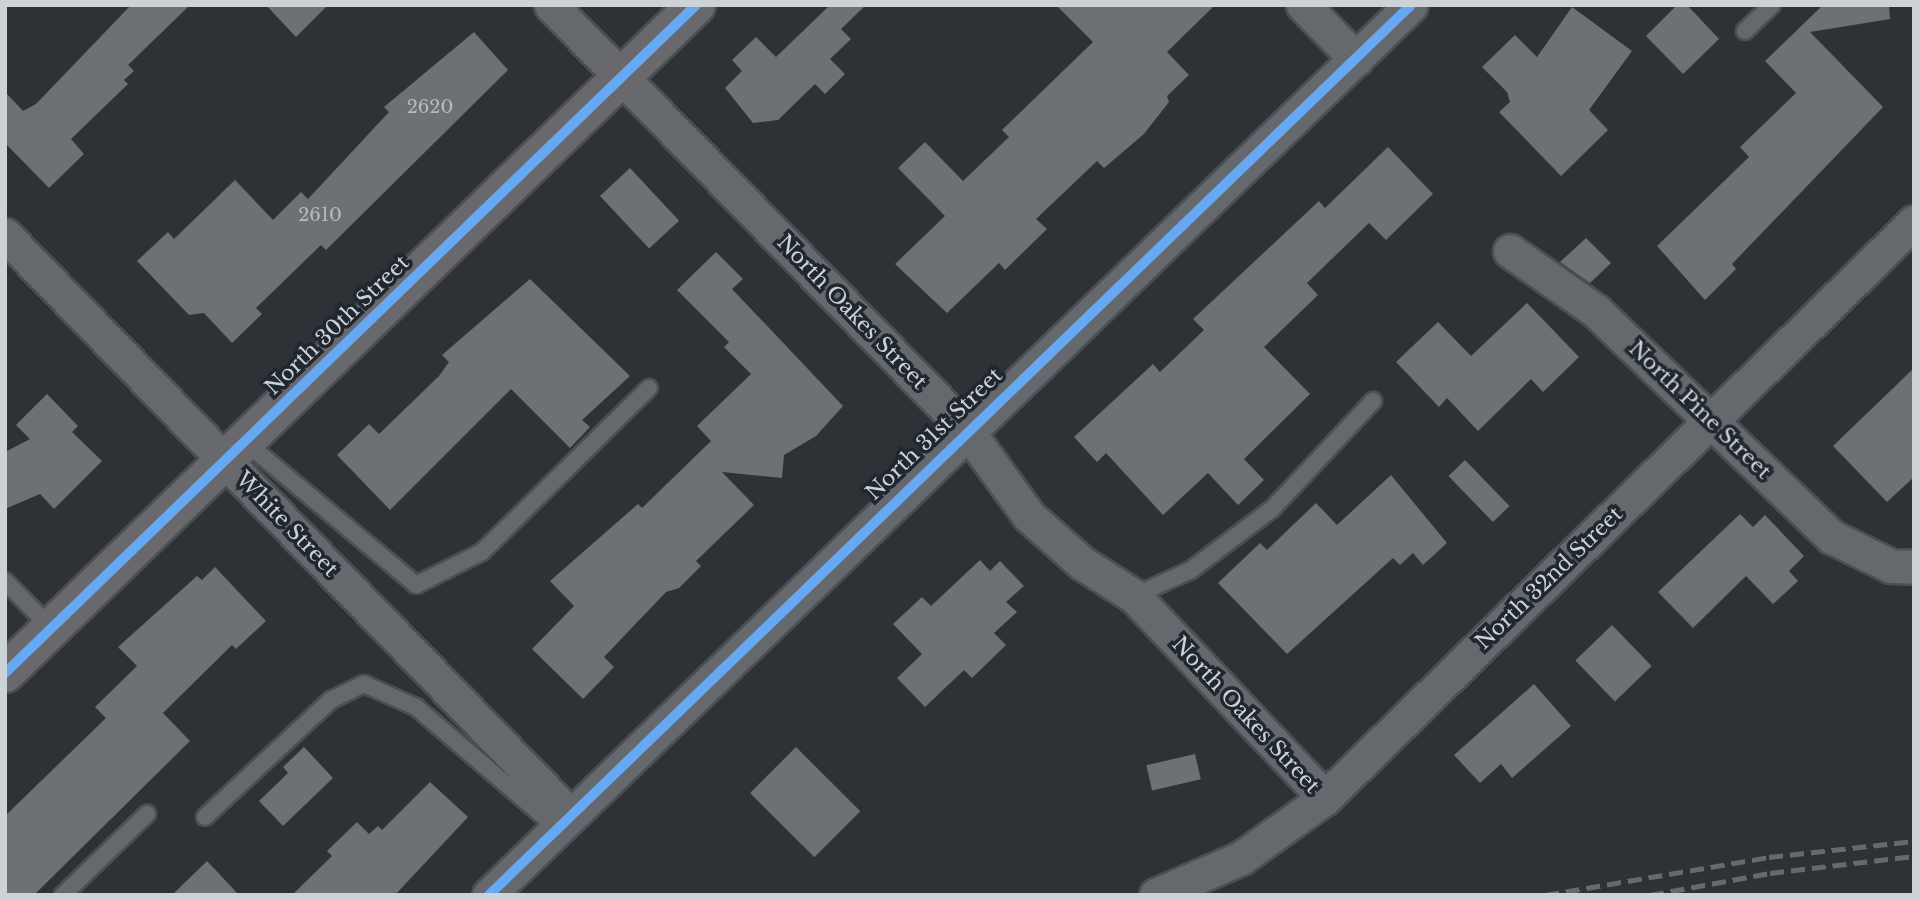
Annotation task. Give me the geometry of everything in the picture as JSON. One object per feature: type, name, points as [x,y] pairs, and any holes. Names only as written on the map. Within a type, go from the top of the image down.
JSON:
[{"type":"main road","name":"North 30th Street","points":[[5,673],[696,5]]},
{"type":"street","name":"North Oakes Street","points":[[551,5],[966,429],[1030,516],[1082,563],[1134,596],[1325,798]]},
{"type":"street","points":[[1303,5],[1356,60]]},
{"type":"street","name":"North 31st Street","points":[[489,895],[562,820],[966,429],[1411,5]]},
{"type":"street","name":"North 32nd Street","points":[[1156,895],[1241,858],[1325,798],[1914,222]]},
{"type":"street","name":"White Street","points":[[5,234],[234,451],[562,820]]},
{"type":"street","name":"North Pine Street","points":[[1510,251],[1596,311],[1825,531],[1902,566]]},
{"type":"lane","points":[[1745,31],[1772,5]]},
{"type":"lane","points":[[234,451],[416,585],[482,552],[649,388]]},
{"type":"lane","points":[[1134,596],[1191,570],[1263,516],[1373,401]]},
{"type":"lane","points":[[5,581],[51,628]]},
{"type":"lane","points":[[205,817],[331,700],[364,684],[416,707],[562,820]]},
{"type":"lane","points":[[63,895],[147,814]]},
{"type":"building","points":[[131,5],[190,5],[128,65],[134,71],[124,80],[128,84],[71,139],[84,154],[49,188],[5,143],[5,92],[23,111],[36,104]]},
{"type":"building","points":[[266,5],[328,5],[296,37]]},
{"type":"building","points":[[830,5],[866,5],[841,29],[851,39],[830,59],[845,74],[825,94],[815,84],[778,120],[753,123],[725,88],[742,71],[732,60],[756,37],[776,57]]},
{"type":"building","points":[[1056,5],[1215,5],[1167,52],[1189,75],[1167,96],[1169,102],[1144,134],[1104,168],[1097,161],[1036,219],[1047,229],[1005,270],[999,263],[947,313],[895,264],[945,216],[898,168],[925,142],[963,181],[1009,137],[1002,130],[1093,42]]},
{"type":"building","points":[[1677,5],[1687,5],[1719,39],[1683,74],[1646,36]]},
{"type":"building","points":[[1823,5],[1889,5],[1890,19],[1810,32],[1883,107],[1732,264],[1736,269],[1705,300],[1657,246],[1749,157],[1740,147],[1796,93],[1765,61]]},
{"type":"building","points":[[1572,7],[1632,51],[1589,110],[1608,130],[1561,176],[1499,112],[1510,102],[1507,92],[1482,67],[1515,35],[1537,57]]},
{"type":"building","points":[[474,32],[508,70],[326,250],[321,245],[256,308],[262,314],[232,343],[204,313],[189,315],[137,261],[168,232],[174,239],[235,180],[273,220],[301,192],[308,199],[389,112],[384,107]]},
{"type":"building","points":[[1388,147],[1433,194],[1386,240],[1369,223],[1307,283],[1318,295],[1264,347],[1310,394],[1244,459],[1264,480],[1238,505],[1208,473],[1163,515],[1106,453],[1097,462],[1074,437],[1153,364],[1160,372],[1204,330],[1193,319],[1319,201],[1325,208]]},
{"type":"building","points":[[630,168],[679,221],[649,249],[600,196]]},
{"type":"building","points":[[1586,238],[1611,263],[1590,283],[1560,262]]},
{"type":"building","points":[[716,252],[743,279],[732,289],[843,406],[816,436],[784,455],[782,478],[722,472],[754,505],[696,561],[701,566],[679,588],[666,592],[604,657],[614,667],[583,699],[532,649],[574,606],[550,581],[638,504],[642,508],[711,441],[697,426],[751,374],[724,347],[729,342],[677,290]]},
{"type":"building","points":[[530,279],[630,376],[582,420],[590,427],[570,448],[511,389],[390,510],[337,455],[369,424],[379,434],[439,376],[449,362],[442,355]]},
{"type":"building","points":[[1527,303],[1579,357],[1543,392],[1531,379],[1478,431],[1447,398],[1439,407],[1396,362],[1438,322],[1471,356]]},
{"type":"building","points":[[1914,368],[1914,477],[1887,502],[1833,446]]},
{"type":"building","points":[[47,394],[78,426],[72,432],[102,461],[54,509],[40,494],[5,509],[5,452],[30,439],[16,425]]},
{"type":"building","points":[[1465,460],[1509,506],[1493,522],[1448,476]]},
{"type":"building","points":[[1391,475],[1447,543],[1423,565],[1413,553],[1400,565],[1393,558],[1287,654],[1218,583],[1260,543],[1267,550],[1316,503],[1337,525]]},
{"type":"building","points":[[1740,514],[1753,527],[1765,515],[1804,556],[1789,571],[1798,581],[1773,604],[1746,576],[1693,628],[1658,592]]},
{"type":"building","points":[[980,560],[990,571],[1000,561],[1024,586],[1006,602],[1017,612],[994,633],[1006,645],[972,678],[964,670],[925,707],[897,678],[922,654],[893,624],[922,597],[931,606]]},
{"type":"building","points":[[215,567],[266,621],[236,649],[232,645],[163,713],[190,741],[34,895],[5,895],[5,816],[106,718],[95,707],[137,666],[118,647],[197,576],[202,580]]},
{"type":"building","points":[[1612,625],[1652,666],[1615,701],[1575,660]]},
{"type":"building","points":[[1534,684],[1571,726],[1512,778],[1501,764],[1480,783],[1454,755]]},
{"type":"building","points":[[304,747],[333,778],[283,826],[259,801],[288,773],[283,767]]},
{"type":"building","points":[[796,747],[860,811],[814,857],[750,793]]},
{"type":"building","points":[[1195,754],[1201,779],[1152,791],[1146,765]]},
{"type":"building","points":[[430,782],[468,817],[395,895],[292,895],[332,856],[327,851],[357,822],[369,834],[378,826],[382,830]]},
{"type":"building","points":[[207,861],[239,895],[172,895]]},
{"type":"railway","points":[[1545,895],[1769,857],[1914,841]]},
{"type":"railway","points":[[1650,895],[1770,873],[1914,856]]},
{"type":"cycle path","points":[[5,673],[696,5]]},
{"type":"cycle path","points":[[489,895],[1411,5]]}]
